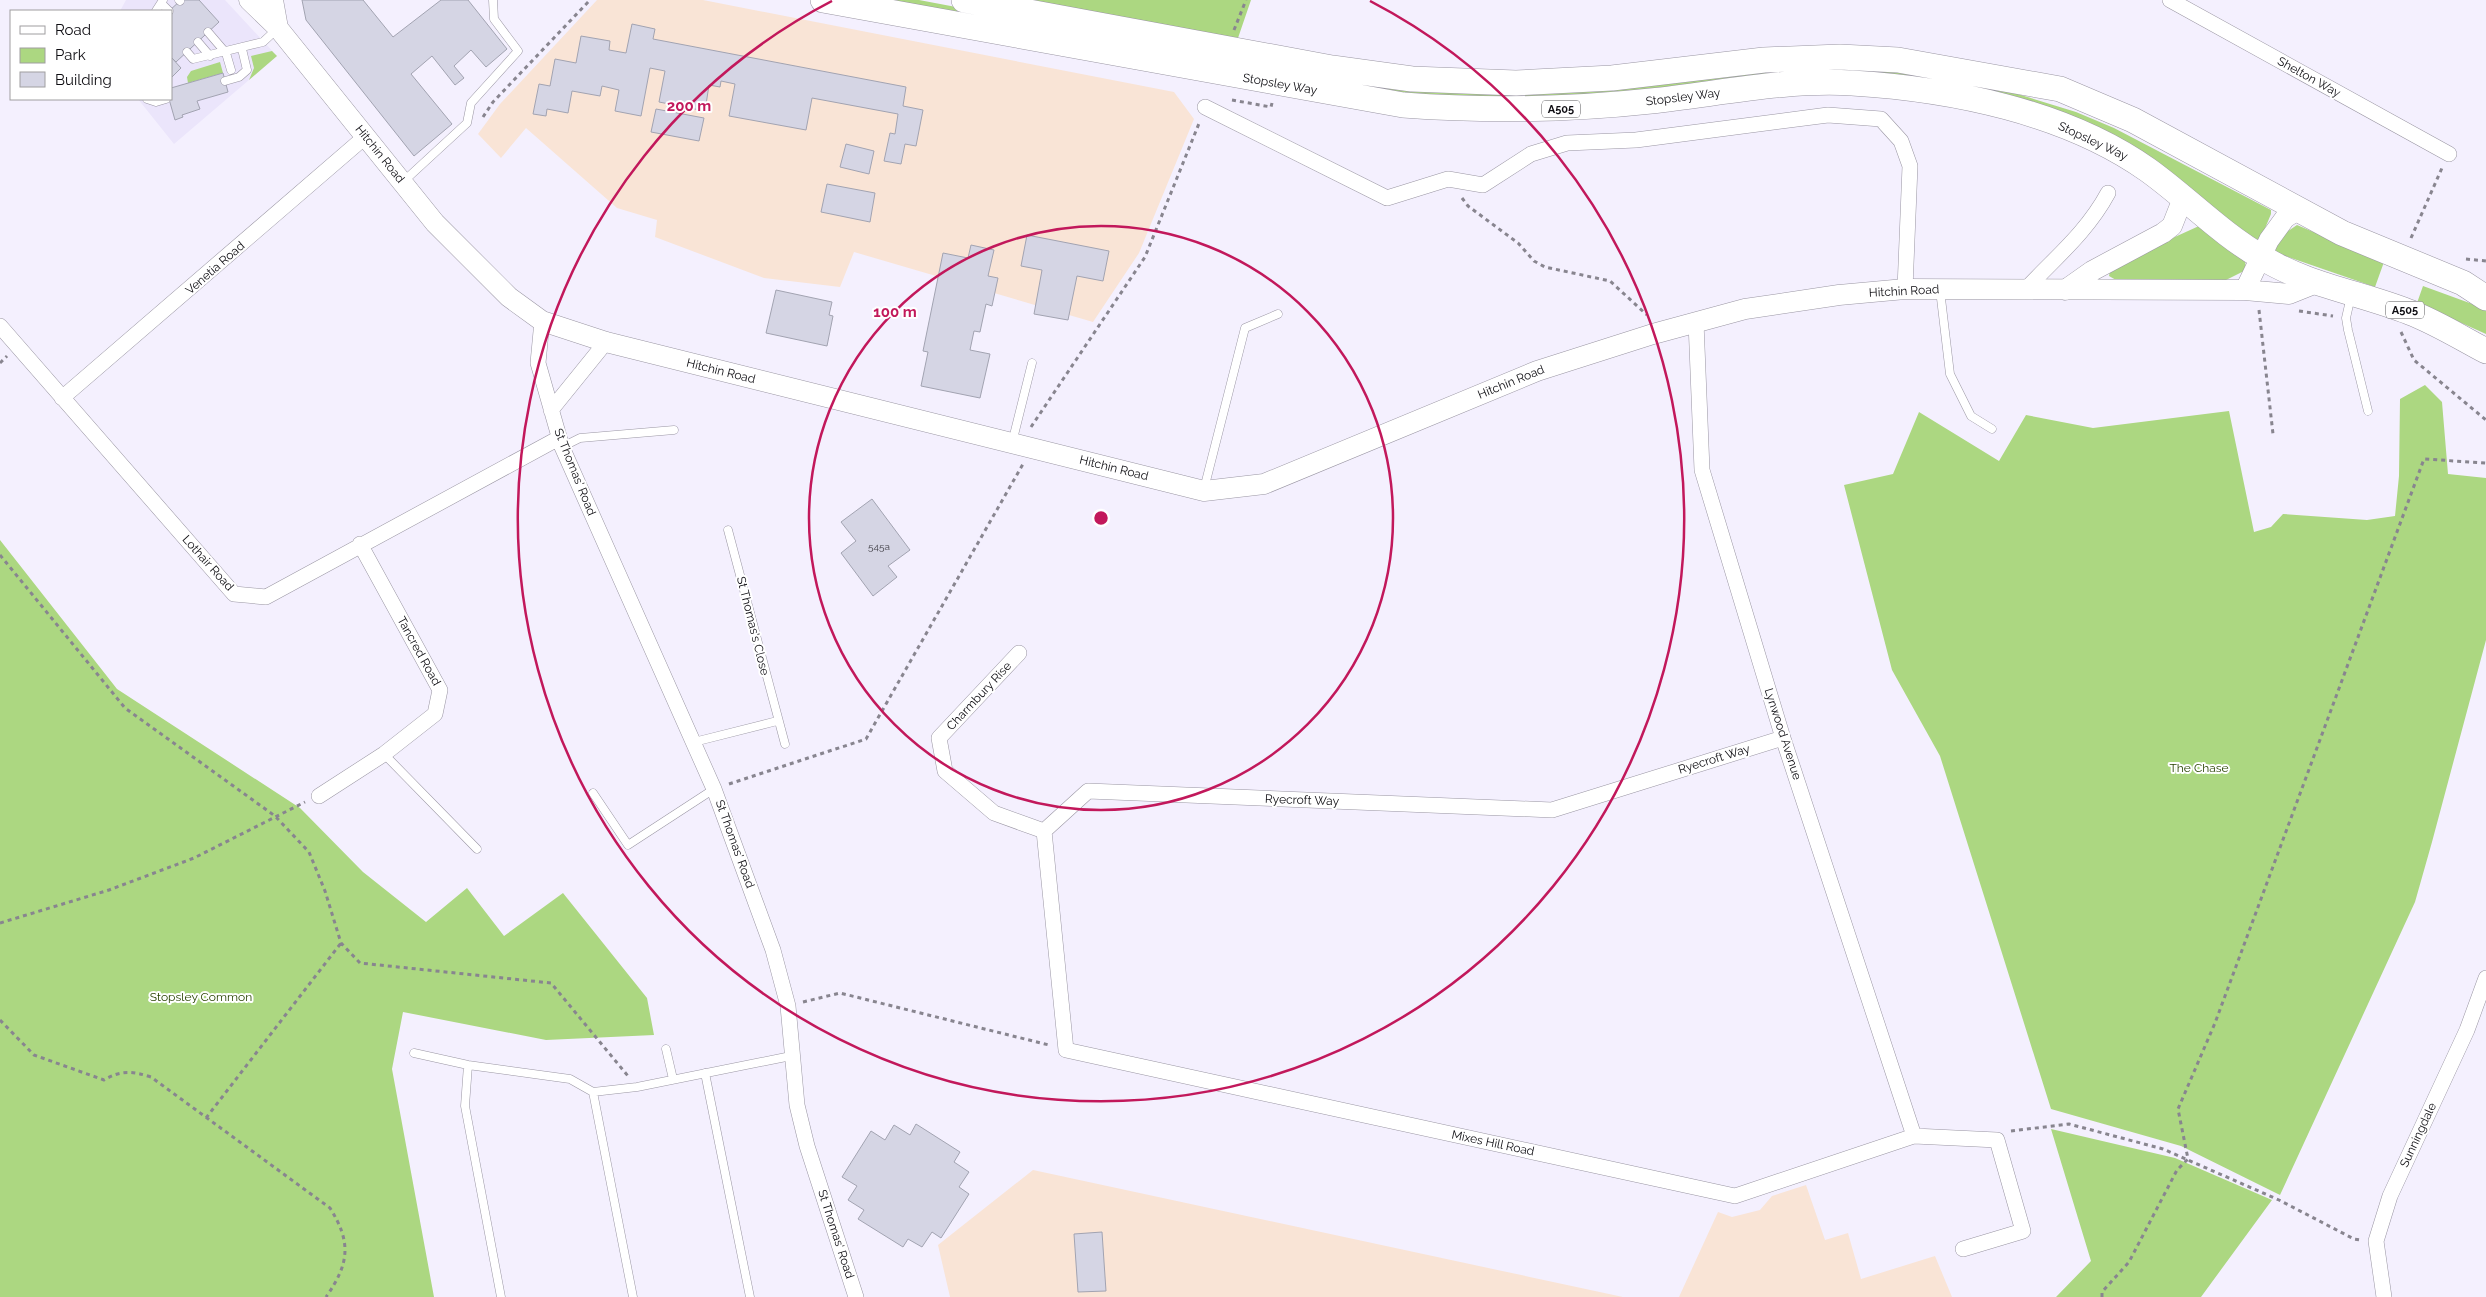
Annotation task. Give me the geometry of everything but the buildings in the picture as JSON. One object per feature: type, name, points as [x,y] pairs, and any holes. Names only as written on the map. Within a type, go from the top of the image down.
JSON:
[{"type":"main road","name":"Stopsley Way","points":[[823,0],[1403,105],[1523,110],[1585,108],[1789,84],[1850,82],[1956,94],[2012,109],[2089,137],[2136,162],[2262,258],[2288,271],[2415,314],[2486,352]]},
{"type":"main road","name":"Stopsley Way","points":[[977,1],[1332,68],[1412,78],[1516,83],[1612,78],[1764,60],[1840,57],[1898,60],[2060,89],[2133,120],[2342,233],[2474,280],[2486,298]]},
{"type":"street","name":"Hitchin Road","points":[[249,0],[278,28],[448,236],[509,297],[542,320],[606,342],[1025,440],[1204,490],[1264,484],[1537,371],[1653,334],[1745,309],[1840,295],[1905,289],[2245,290],[2289,294],[2319,282]]},
{"type":"street","name":"Hitchin Road","points":[[273,0],[278,28]]},
{"type":"street","name":"Shelton Way","points":[[2170,0],[2448,154]]},
{"type":"street","points":[[1205,107],[1387,198],[1448,179],[1484,184],[1530,154],[1568,143],[1636,140],[1828,115],[1881,119],[1901,142],[1910,166],[1905,289]]},
{"type":"street","name":"Venetia Road","points":[[62,398],[366,136]]},
{"type":"street","points":[[2026,290],[2093,220],[2108,193]]},
{"type":"street","points":[[2065,290],[2092,271],[2163,234],[2172,226],[2183,198]]},
{"type":"street","points":[[2245,290],[2269,240],[2285,218],[2299,210]]},
{"type":"street","name":"St Thomas' Road","points":[[542,320],[538,363],[560,442],[714,788],[773,950],[788,1006],[792,1030],[791,1056],[797,1105],[807,1146],[856,1297]]},
{"type":"street","name":"Lynwood Avenue","points":[[1696,322],[1702,470],[1784,738],[1914,1136]]},
{"type":"street","name":"Lothair Road","points":[[0,326],[234,594],[266,597],[360,544],[560,442]]},
{"type":"street","points":[[551,410],[606,342]]},
{"type":"street","name":"Tancred Road","points":[[319,796],[384,754],[436,714],[440,690],[360,544]]},
{"type":"street","name":"Charmbury Rise","points":[[1019,653],[939,738],[945,771],[994,813],[1044,831]]},
{"type":"street","name":"Ryecroft Way","points":[[1044,831],[1088,791],[1552,810],[1784,738]]},
{"type":"street","points":[[1044,831],[1066,1050]]},
{"type":"street","name":"Sunningdale","points":[[2384,1297],[2376,1241],[2390,1196],[2467,1030],[2486,978]]},
{"type":"street","name":"Mixes Hill Road","points":[[1066,1050],[1735,1196],[1914,1136]]},
{"type":"street","points":[[1914,1136],[1996,1140],[2023,1231],[1963,1248]]},
{"type":"lane","points":[[403,182],[467,123],[471,103],[518,51],[494,19],[493,0]]},
{"type":"lane","points":[[187,52],[193,60],[242,49],[264,42],[278,28]]},
{"type":"lane","points":[[208,32],[226,53],[231,70]]},
{"type":"lane","points":[[198,42],[210,56]]},
{"type":"lane","points":[[226,81],[239,77],[247,70],[242,49]]},
{"type":"lane","points":[[150,100],[156,102],[163,100]]},
{"type":"lane","points":[[1940,288],[1950,374],[1971,416],[1992,429]]},
{"type":"lane","points":[[2351,292],[2346,318],[2368,411]]},
{"type":"lane","points":[[1204,490],[1244,328],[1278,314]]},
{"type":"lane","points":[[1025,440],[1032,363]]},
{"type":"lane","points":[[560,442],[580,438],[674,430]]},
{"type":"lane","name":"St Thomas's Close","points":[[728,530],[777,722],[785,744]]},
{"type":"lane","points":[[694,742],[777,722]]},
{"type":"lane","points":[[384,754],[477,849]]},
{"type":"lane","points":[[593,793],[628,845],[714,788]]},
{"type":"lane","points":[[666,1049],[673,1079]]},
{"type":"lane","points":[[414,1053],[468,1065],[570,1080],[593,1092],[637,1087],[791,1056]]},
{"type":"lane","points":[[468,1065],[465,1106],[502,1297]]},
{"type":"lane","points":[[705,1073],[750,1297]]},
{"type":"lane","points":[[593,1092],[633,1297]]},
{"type":"path","points":[[482,119],[493,102],[590,0]]},
{"type":"path","points":[[1233,32],[1246,0]]},
{"type":"path","points":[[714,788],[866,739],[1025,440],[1145,257],[1194,140],[1205,107],[1216,97],[1272,107],[1273,99]]},
{"type":"path","points":[[2408,243],[2448,154]]},
{"type":"path","points":[[1448,179],[1468,206],[1518,243],[1534,261],[1545,267],[1610,280],[1647,315],[1653,334]]},
{"type":"path","points":[[2268,307],[2258,306],[2273,434]]},
{"type":"path","points":[[2297,311],[2346,318]]},
{"type":"path","points":[[2392,329],[2409,333]]},
{"type":"path","points":[[2401,331],[2414,360],[2486,420]]},
{"type":"path","points":[[2188,1159],[2178,1109],[2215,1023],[2424,459],[2486,463]]},
{"type":"path","points":[[0,554],[125,708],[275,816],[309,852],[325,891],[341,943],[360,963],[551,983],[637,1087]]},
{"type":"path","points":[[0,923],[109,890],[194,858],[275,816],[319,796]]},
{"type":"path","points":[[206,1118],[341,943]]},
{"type":"path","points":[[788,1006],[840,993],[1066,1050]]},
{"type":"path","points":[[0,1020],[34,1055],[104,1080],[122,1072],[134,1071],[150,1077],[330,1208],[340,1223],[346,1247],[341,1274],[326,1297]]},
{"type":"path","points":[[1996,1140],[2003,1132],[2069,1124],[2163,1149],[2279,1200],[2354,1239],[2376,1241]]},
{"type":"path","points":[[2102,1297],[2102,1292],[2129,1262],[2177,1170],[2188,1159]]},
{"type":"shaded area","points":[[126,0],[225,0],[277,56],[174,144],[139,100],[172,100],[172,10],[121,10]]},
{"type":"shaded area","points":[[597,0],[703,0],[1174,92],[1194,119],[1139,253],[1093,322],[854,252],[840,287],[764,278],[655,237],[657,220],[617,208],[526,128],[501,158],[478,134],[500,104]]},
{"type":"shaded area","points":[[1033,1170],[1623,1297],[950,1297],[938,1245]]},
{"type":"shaded area","points":[[1806,1185],[1825,1240],[1848,1233],[1861,1279],[1935,1256],[1952,1297],[1679,1297],[1718,1212],[1732,1217],[1760,1210],[1772,1196]]},
{"type":"green space","points":[[882,0],[919,0],[1297,72],[1748,72],[1867,67],[1995,87],[2076,112],[2114,128],[2271,210],[2271,214],[2261,238],[2256,240],[2222,217],[2168,172],[1908,76],[1609,96],[1459,98],[1371,89]]},
{"type":"green space","points":[[1014,0],[1251,0],[1238,38]]},
{"type":"green space","points":[[272,51],[277,56],[249,80],[254,68],[251,56]]},
{"type":"green space","points":[[220,62],[223,73],[188,83],[187,77],[191,71]]},
{"type":"green space","points":[[2297,225],[2384,262],[2375,287],[2274,252],[2281,236]]},
{"type":"green space","points":[[2199,226],[2245,260],[2246,270],[2226,280],[2116,280],[2109,276],[2110,271],[2144,251]]},
{"type":"green space","points":[[2423,286],[2486,309],[2486,334],[2417,303]]},
{"type":"green space","name":"The Chase","points":[[2425,385],[2442,402],[2448,474],[2486,478],[2486,640],[2415,902],[2280,1195],[2181,1146],[2051,1109],[1940,756],[1892,670],[1844,485],[1893,474],[1919,412],[1999,461],[2026,415],[2093,428],[2229,411],[2254,532],[2271,527],[2283,514],[2367,520],[2395,516],[2399,476],[2400,399]]},
{"type":"green space","name":"Stopsley Common","points":[[0,540],[117,689],[300,808],[363,872],[426,922],[467,888],[504,936],[563,893],[647,998],[654,1035],[546,1040],[403,1012],[392,1069],[434,1297],[0,1297]]},
{"type":"green space","points":[[2051,1129],[2175,1158],[2272,1200],[2201,1297],[2056,1297],[2091,1261]]}]
